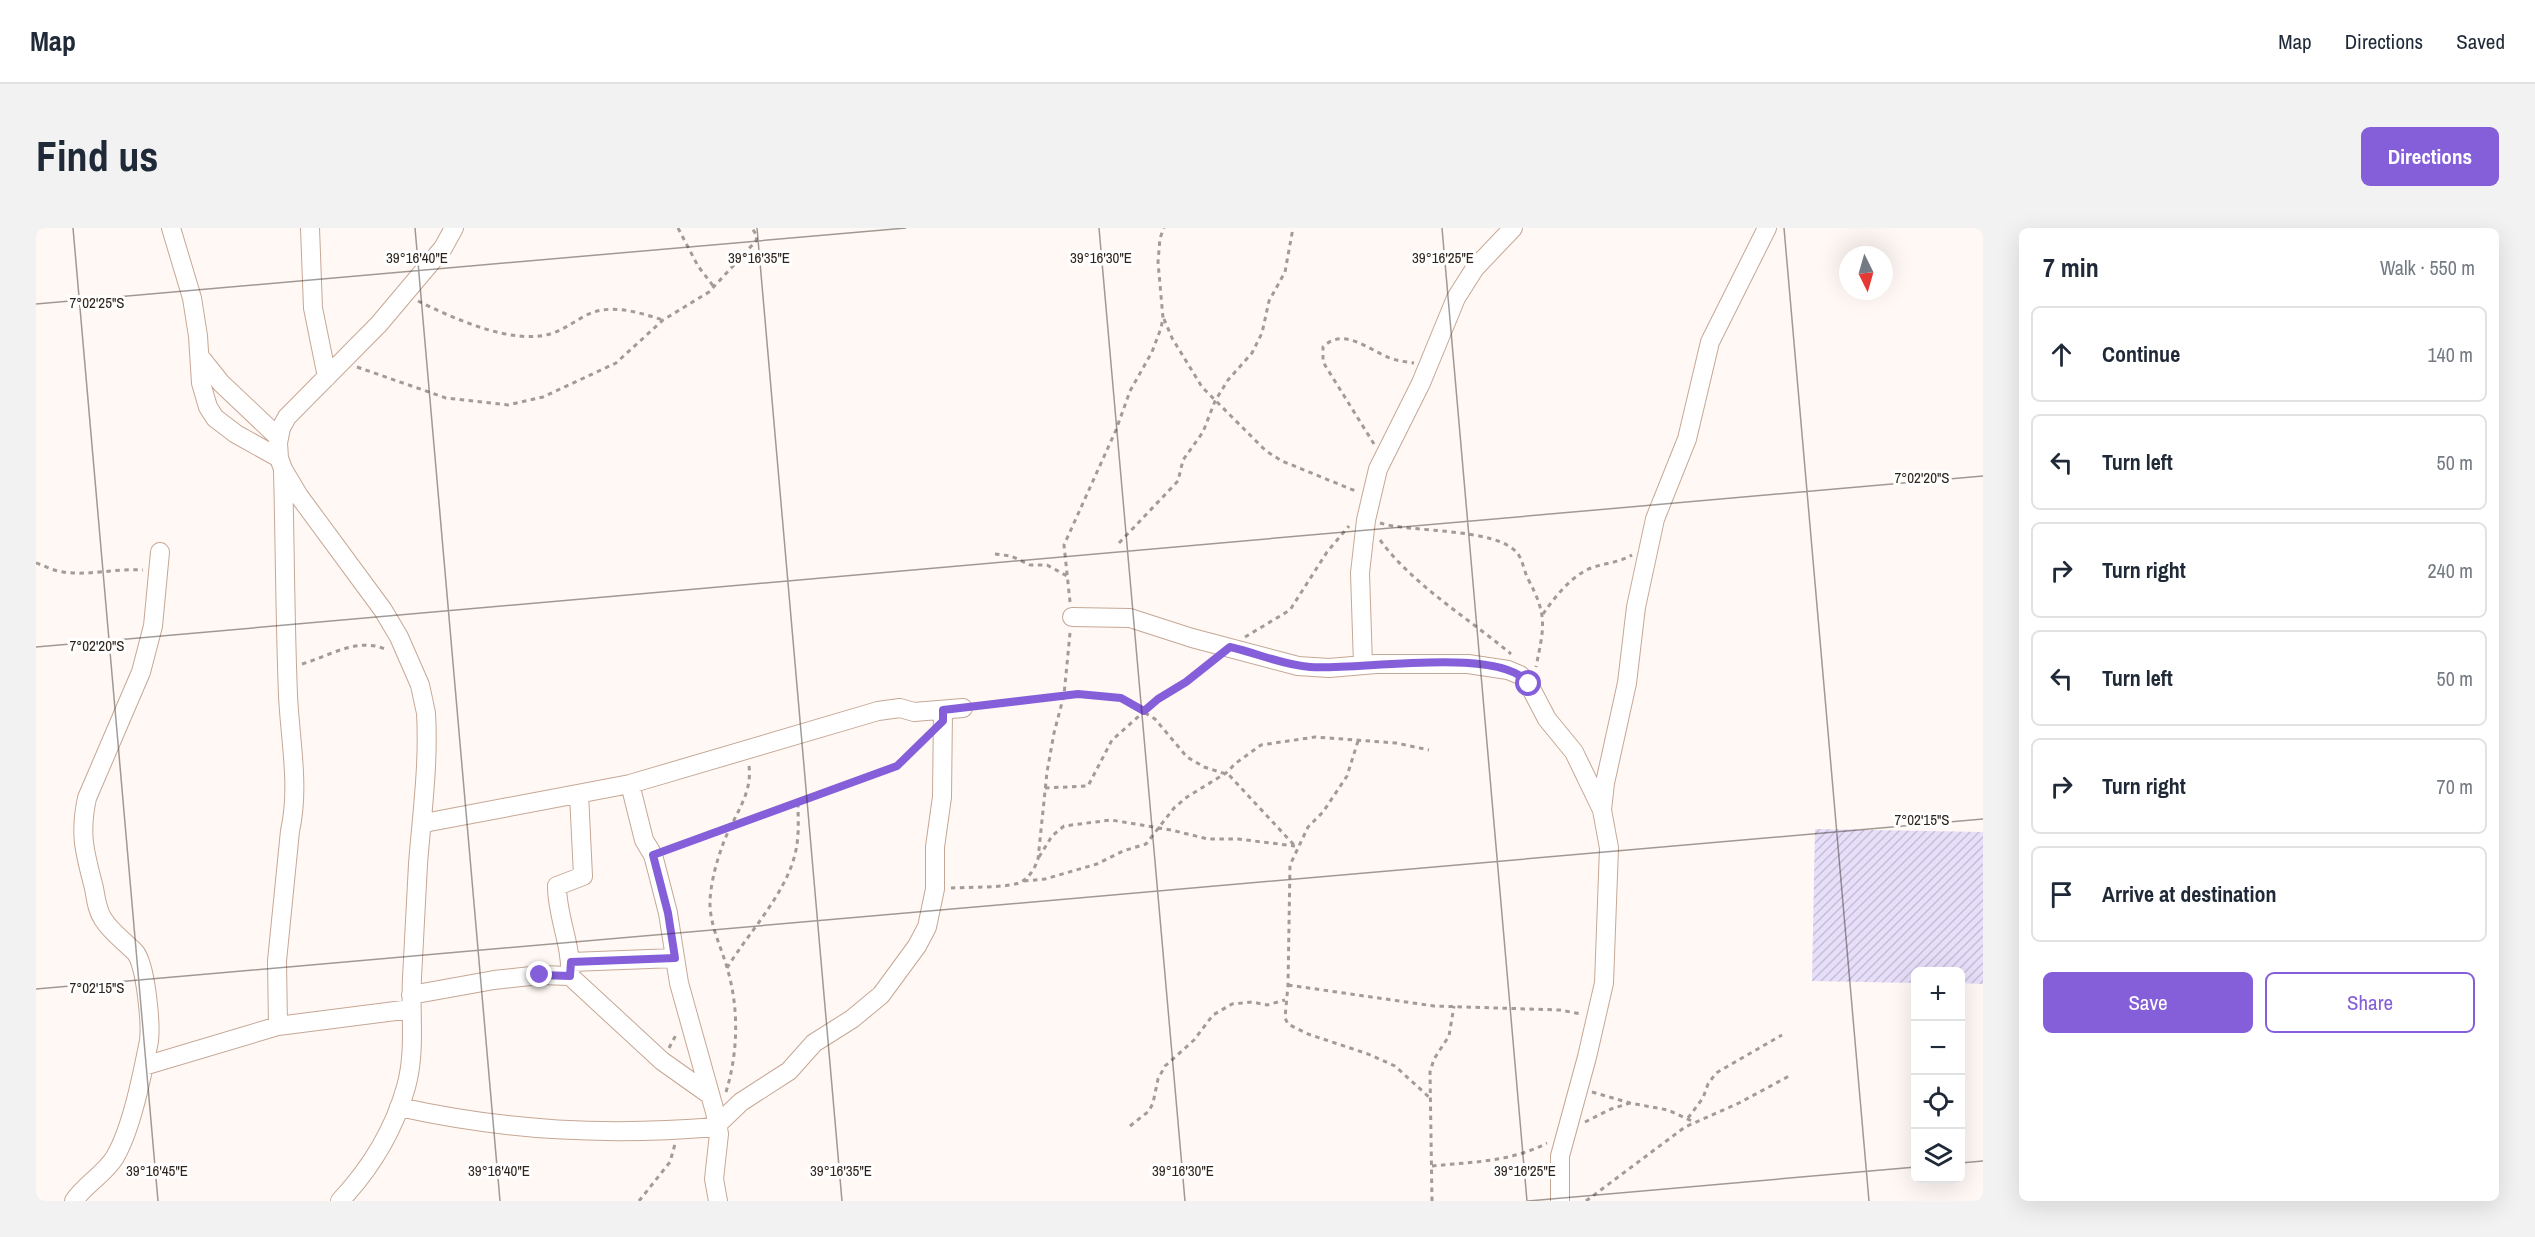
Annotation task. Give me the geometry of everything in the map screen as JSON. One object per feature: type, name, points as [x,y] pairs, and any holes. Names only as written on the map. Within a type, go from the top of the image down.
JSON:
[{"type":"street","points":[[171,228],[192,298],[201,358],[201,383],[208,407],[215,418],[281,463],[299,496],[372,592],[406,653],[424,699],[426,713],[424,823],[418,862],[411,1002],[411,1064],[399,1107],[377,1153],[340,1201]]},
{"type":"street","points":[[310,228],[313,309],[327,377]]},
{"type":"street","points":[[278,1026],[277,961],[290,831],[294,814],[295,785],[287,672],[281,463],[278,437],[287,417],[405,294],[443,248],[454,228]]},
{"type":"street","points":[[1363,665],[1360,573],[1364,514],[1380,466],[1428,366],[1456,298],[1475,268],[1513,228]]},
{"type":"street","points":[[1602,810],[1605,783],[1627,683],[1636,607],[1658,509],[1687,438],[1700,375],[1710,342],[1767,228]]},
{"type":"street","points":[[201,358],[221,383],[278,437]]},
{"type":"street","points":[[74,1201],[78,1194],[99,1177],[114,1158],[123,1140],[144,1066],[151,1028],[142,967],[135,953],[112,931],[99,912],[82,843],[82,820],[95,777],[118,729],[141,672],[153,626],[160,552]]},
{"type":"street","points":[[1072,617],[1130,618],[1192,638],[1298,666],[1329,668],[1363,665],[1468,664],[1508,670],[1520,675],[1530,687],[1547,719],[1571,747],[1602,810],[1609,848],[1604,982],[1597,1018],[1560,1156],[1560,1201]]},
{"type":"street","points":[[424,823],[630,784],[878,711],[896,708],[943,716],[963,708]]},
{"type":"street","points":[[399,1107],[460,1120],[522,1128],[609,1133],[677,1130],[715,1115],[771,1084],[789,1071],[814,1043],[852,1019],[881,995],[899,973],[927,927],[935,889],[935,847],[942,797],[943,716]]},
{"type":"street","points":[[630,784],[644,840],[653,855],[668,913],[686,1012],[698,1045],[715,1115],[719,1142],[714,1179],[718,1201]]},
{"type":"street","points":[[579,794],[584,874],[581,878],[557,886],[570,969],[715,1115]]},
{"type":"street","points":[[144,1066],[278,1026],[411,1002],[494,980],[675,958]]},
{"type":"path","points":[[678,228],[698,266],[714,287]]},
{"type":"path","points":[[341,362],[446,398],[494,405],[515,405],[562,390],[610,367],[663,320],[714,287],[756,241],[757,236],[752,228]]},
{"type":"path","points":[[1164,228],[1160,238],[1158,262],[1163,318],[1172,338],[1199,383],[1271,455],[1349,488],[1394,558],[1516,658],[1530,687]]},
{"type":"path","points":[[1119,543],[1178,481],[1183,460],[1203,432],[1215,401],[1228,380],[1248,358],[1262,333],[1269,301],[1285,272],[1293,228]]},
{"type":"path","points":[[405,294],[473,324],[522,337],[550,334],[584,316],[608,309],[632,310],[663,320]]},
{"type":"path","points":[[1038,860],[1045,788],[1053,733],[1064,695],[1072,617],[1064,543],[1116,430],[1130,391],[1152,352],[1163,318]]},
{"type":"path","points":[[1380,466],[1374,442],[1323,362],[1323,347],[1332,341],[1349,340],[1365,344],[1389,358],[1428,366]]},
{"type":"path","points":[[1364,514],[1386,525],[1478,536],[1511,547],[1518,554],[1538,595],[1543,615]]},
{"type":"path","points":[[1045,788],[1088,786],[1112,740],[1144,711],[1158,699],[1186,682],[1230,647],[1290,610],[1327,552],[1364,514]]},
{"type":"path","points":[[1530,687],[1543,615],[1554,598],[1588,569],[1614,564],[1651,542]]},
{"type":"path","points":[[995,554],[1011,556],[1030,565],[1047,565],[1067,576]]},
{"type":"path","points":[[36,563],[62,572],[95,573],[120,568],[157,571]]},
{"type":"path","points":[[287,672],[333,651],[369,644],[388,651],[406,653]]},
{"type":"path","points":[[963,708],[1064,695],[1121,698],[1155,719],[1187,757],[1204,767],[1226,773],[1296,846]]},
{"type":"path","points":[[653,855],[897,766],[943,716]]},
{"type":"path","points":[[935,889],[1036,881],[1096,864],[1123,851],[1146,844],[1157,828],[1187,797],[1226,773],[1253,749],[1265,743],[1316,737],[1396,743],[1429,750]]},
{"type":"path","points":[[1358,741],[1346,779],[1296,846],[1288,877],[1288,985],[1285,1018],[1288,1024],[1308,1034],[1368,1054],[1395,1066],[1430,1098]]},
{"type":"path","points":[[715,1115],[732,1075],[736,1044],[733,989],[712,921],[710,902],[712,884],[722,846],[747,792],[750,772],[747,749]]},
{"type":"path","points":[[728,969],[748,935],[775,899],[788,874],[797,843],[798,802]]},
{"type":"path","points":[[1023,882],[1035,867],[1052,836],[1068,824],[1111,820],[1208,839],[1238,838],[1296,846]]},
{"type":"path","points":[[1288,985],[1339,991],[1372,998],[1454,1006],[1560,1010],[1597,1018]]},
{"type":"path","points":[[1130,1126],[1149,1111],[1158,1079],[1165,1066],[1194,1040],[1213,1015],[1232,1004],[1252,1002],[1267,1005],[1285,1000]]},
{"type":"path","points":[[1432,1201],[1430,1072],[1434,1059],[1449,1036],[1454,1006]]},
{"type":"path","points":[[662,1061],[686,1012]]},
{"type":"path","points":[[1688,1118],[1703,1098],[1716,1073],[1782,1035]]},
{"type":"path","points":[[1586,1201],[1674,1134],[1791,1075]]},
{"type":"path","points":[[1578,1088],[1630,1103],[1668,1110],[1695,1122]]},
{"type":"path","points":[[1432,1166],[1475,1163],[1521,1155],[1611,1109],[1630,1103]]},
{"type":"path","points":[[639,1201],[670,1162],[677,1130]]},
{"type":"building","points":[[1815,829],[1983,832],[1983,984],[1965,983],[1965,967],[1911,967],[1911,983],[1812,981]]},
{"type":"route","points":[[540,975],[570,976],[571,962],[675,958],[668,913],[653,855],[897,766],[943,721],[943,710],[1078,694],[1121,698],[1144,711],[1158,699],[1186,682],[1230,647],[1282,663],[1312,668],[1376,664],[1468,664],[1508,670],[1520,675],[1529,684]]}]
